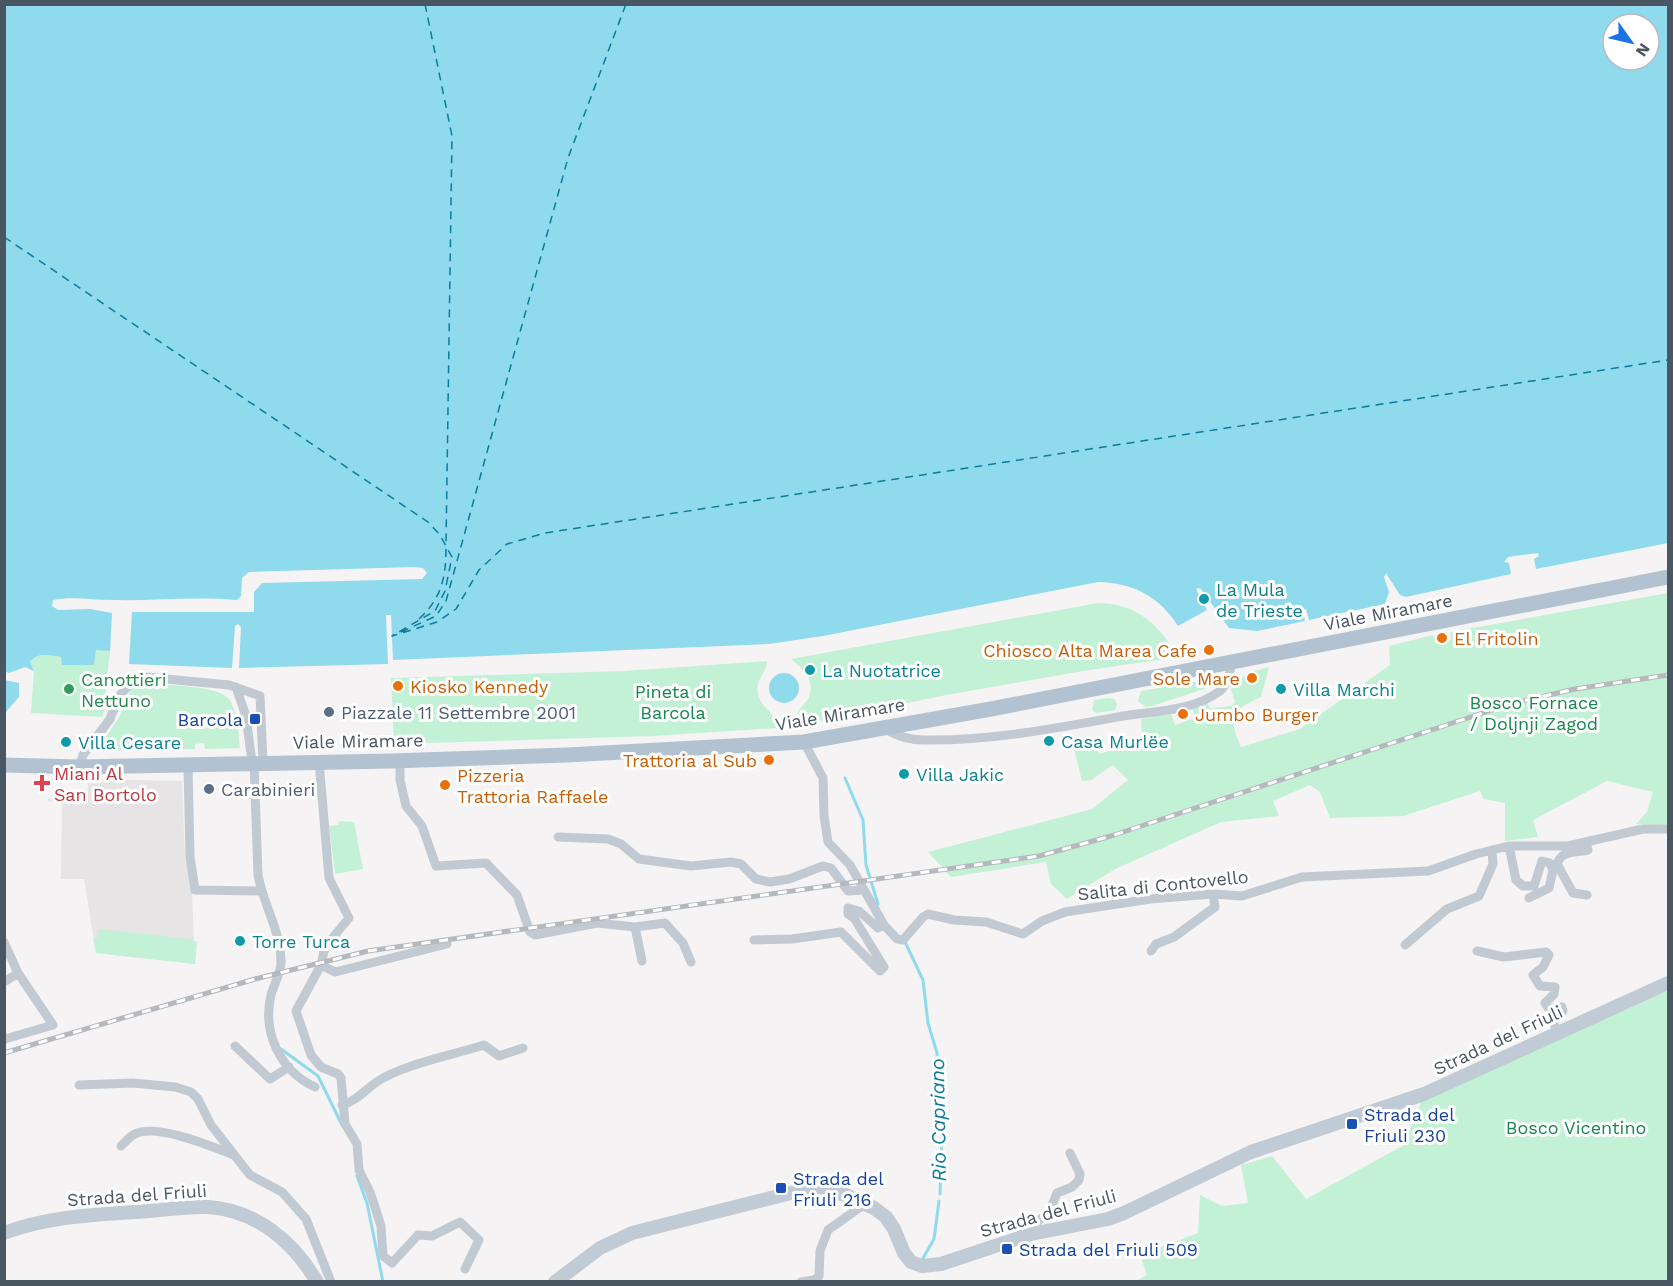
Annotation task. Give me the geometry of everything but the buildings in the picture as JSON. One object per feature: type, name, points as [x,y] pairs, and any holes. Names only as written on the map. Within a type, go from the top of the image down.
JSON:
[{"type":"main road","name":"Viale Miramare","points":[[4,765],[188,766],[256,762],[400,760],[567,755],[804,742],[1668,577]]},
{"type":"main road","name":"Strada del Friuli","points":[[555,1281],[600,1248],[632,1233],[766,1197],[813,1190],[843,1194],[866,1203],[886,1217],[904,1253],[918,1265],[941,1264],[1031,1234],[1124,1213],[1251,1152],[1424,1094],[1668,983]]},
{"type":"main road","name":"Strada del Friuli","points":[[4,1233],[34,1223],[80,1215],[187,1208],[220,1209],[256,1221],[283,1238],[300,1254],[316,1281]]},
{"type":"street","points":[[883,727],[897,736],[912,739],[965,738],[1028,732],[1156,712],[1185,706],[1219,691],[1229,676],[1232,662]]},
{"type":"street","points":[[79,767],[83,755],[110,719],[119,696],[136,678],[145,677],[236,687],[260,696],[256,762],[261,891],[270,912],[282,961],[269,1002],[268,1024],[277,1050],[289,1067],[304,1082],[315,1087]]},
{"type":"street","points":[[236,687],[246,716],[256,762]]},
{"type":"street","points":[[754,940],[792,939],[841,932],[880,971],[884,967],[854,918],[848,914],[848,909],[859,911],[878,928],[884,925],[850,865],[828,842],[824,816],[823,778],[804,742]]},
{"type":"street","points":[[400,760],[400,780],[406,806],[422,826],[436,866],[486,863],[517,895],[530,932],[536,935],[597,923],[635,927],[665,923],[683,943],[691,962]]},
{"type":"street","points":[[319,761],[329,878],[349,918],[325,947],[321,965],[297,1004],[296,1017],[311,1055],[321,1067],[338,1074],[341,1078],[345,1124],[357,1143],[359,1170],[370,1192],[381,1226],[383,1256],[392,1263],[418,1235],[432,1236],[460,1222],[479,1240],[465,1269]]},
{"type":"street","points":[[188,766],[190,857],[195,890],[261,891]]},
{"type":"street","name":"Salita di Contovello","points":[[884,925],[897,939],[903,940],[922,917],[928,914],[954,920],[986,922],[1023,934],[1042,921],[1065,912],[1150,899],[1213,894],[1242,896],[1302,877],[1428,871],[1509,846],[1568,846],[1643,829],[1668,829]]},
{"type":"street","points":[[558,837],[608,839],[621,844],[639,859],[691,866],[731,862],[741,864],[756,879],[770,882],[789,879],[823,866],[831,868],[848,891],[864,890]]},
{"type":"street","points":[[1586,842],[1588,850],[1565,853],[1559,857],[1557,864],[1573,893],[1587,895]]},
{"type":"street","points":[[1509,846],[1516,880],[1523,886],[1534,886],[1542,861],[1550,863],[1552,870],[1549,888],[1529,898]]},
{"type":"street","points":[[1405,945],[1447,909],[1479,896],[1493,864],[1492,850]]},
{"type":"street","points":[[1151,951],[1156,945],[1174,937],[1215,907],[1213,894]]},
{"type":"street","points":[[635,927],[642,961]]},
{"type":"street","points":[[4,942],[18,973],[53,1025],[4,1039]]},
{"type":"street","points":[[321,965],[335,972],[447,944]]},
{"type":"street","points":[[1477,951],[1504,957],[1546,952],[1549,955],[1543,967],[1533,975],[1540,986],[1555,987],[1554,994],[1545,1004],[1549,1009],[1562,1007],[1563,1011],[1553,1022],[1558,1032]]},
{"type":"street","points":[[4,982],[18,973]]},
{"type":"street","points":[[342,1105],[354,1101],[373,1083],[386,1076],[439,1059],[484,1045],[499,1056],[523,1048]]},
{"type":"street","points":[[235,1046],[270,1078],[289,1067]]},
{"type":"street","points":[[79,1085],[121,1083],[174,1087],[191,1092],[198,1099],[203,1113],[250,1175],[290,1200],[306,1219],[331,1281]]},
{"type":"street","points":[[121,1146],[135,1134],[156,1132],[201,1142],[234,1155]]},
{"type":"street","points":[[1031,1234],[1031,1226],[1049,1213],[1057,1193],[1072,1187],[1079,1180],[1080,1174],[1070,1153]]},
{"type":"street","points":[[801,1281],[814,1280],[819,1276],[820,1251],[828,1230],[866,1203]]},
{"type":"shaded area","points":[[88,779],[182,781],[185,858],[192,892],[195,964],[96,953],[84,879],[61,879],[62,804],[48,801],[48,799],[88,801]]},
{"type":"green space","name":"Bosco Fornace / Doljnji Zagod","points":[[1668,593],[1668,825],[1636,824],[1647,812],[1653,792],[1607,781],[1533,820],[1538,837],[1505,841],[1505,803],[1484,799],[1480,791],[1403,816],[1330,818],[1320,792],[1310,785],[1273,801],[1279,816],[1221,822],[1115,869],[1067,899],[1051,884],[1046,862],[951,877],[928,852],[1092,809],[1128,780],[1113,765],[1091,780],[1082,781],[1074,749],[1096,745],[1099,754],[1120,748],[1121,741],[1142,736],[1141,719],[1171,714],[1175,725],[1195,718],[1192,708],[1207,702],[1210,708],[1231,706],[1235,702],[1231,689],[1248,673],[1269,667],[1261,697],[1243,706],[1235,716],[1234,728],[1241,747],[1300,729],[1390,665],[1389,646],[1433,635],[1435,643],[1451,640],[1450,632]]},
{"type":"green space","points":[[1098,603],[1124,607],[1146,618],[1163,635],[1178,657],[946,695],[797,726],[798,711],[809,698],[811,687],[807,673],[791,659]]},
{"type":"green space","name":"Canottieri Nettuno","points":[[96,649],[110,651],[103,717],[31,713],[34,671],[30,662],[33,659],[40,655],[49,655],[61,657],[63,665],[94,665]]},
{"type":"green space","name":"Pineta di Barcola","points":[[767,661],[758,684],[758,694],[762,703],[774,717],[777,728],[653,736],[394,744],[391,678],[624,671]]},
{"type":"green space","points":[[1204,680],[1207,685],[1204,689],[1152,706],[1146,707],[1138,701],[1141,691]]},
{"type":"green space","points":[[141,683],[201,688],[222,694],[228,698],[234,709],[240,748],[205,749],[204,743],[195,744],[195,749],[97,751],[119,717],[132,687]]},
{"type":"green space","points":[[1114,699],[1117,704],[1115,710],[1096,713],[1092,710],[1094,700]]},
{"type":"green space","points":[[339,821],[354,822],[363,869],[335,874],[329,826],[338,825]]},
{"type":"green space","points":[[99,929],[189,939],[197,942],[195,964],[96,953],[93,939],[98,937]]},
{"type":"green space","name":"Bosco Vicentino","points":[[1668,991],[1668,1281],[1134,1282],[1147,1275],[1140,1255],[1198,1233],[1200,1195],[1222,1206],[1248,1203],[1241,1165],[1272,1156],[1306,1199],[1404,1145],[1421,1102]]},
{"type":"water","points":[[4,5],[1668,5],[1668,543],[1536,569],[1534,559],[1539,556],[1538,553],[1508,557],[1504,562],[1509,563],[1511,574],[1406,597],[1400,595],[1386,573],[1384,577],[1389,592],[1385,604],[1309,620],[1306,609],[1303,610],[1305,621],[1257,631],[1229,628],[1200,588],[1196,589],[1207,610],[1178,626],[1154,599],[1144,593],[1123,585],[1098,582],[823,636],[769,644],[393,660],[391,615],[386,615],[388,664],[239,668],[241,627],[238,624],[235,626],[232,668],[129,664],[132,612],[254,612],[254,592],[262,583],[422,579],[427,573],[423,568],[414,567],[249,572],[242,578],[241,596],[237,600],[75,598],[53,600],[52,606],[58,610],[90,609],[112,613],[110,651],[96,650],[94,665],[62,665],[61,657],[44,655],[30,662],[34,671],[25,667],[9,673],[4,671]]},
{"type":"water","points":[[784,673],[794,678],[799,688],[794,698],[784,703],[774,698],[769,688],[774,678]]},
{"type":"water","points":[[5,680],[19,683],[19,697],[5,713]]},
{"type":"waterway","name":"Rio Capriano","points":[[845,778],[863,820],[866,865],[878,904]]},
{"type":"waterway","name":"Rio Capriano","points":[[906,944],[923,980],[928,1023],[937,1053],[942,1138],[940,1194]]},
{"type":"waterway","points":[[281,1049],[318,1076],[342,1125]]},
{"type":"waterway","points":[[357,1176],[367,1203],[383,1282]]},
{"type":"waterway","name":"Rio Capriano","points":[[922,1260],[934,1239],[939,1201]]},
{"type":"ferry route","points":[[425,4],[452,136],[446,544]]},
{"type":"ferry route","points":[[401,632],[436,616],[446,601],[568,158],[626,4]]},
{"type":"ferry route","points":[[4,237],[428,522],[440,535],[452,557],[445,591],[435,611],[392,636],[437,622],[456,609],[479,570],[507,544],[545,533],[1668,360]]},
{"type":"ferry route","points":[[419,619],[432,604],[441,587],[446,549]]},
{"type":"railway","points":[[4,1053],[255,979],[368,951],[1039,856],[1111,836],[1510,704],[1575,689],[1668,675]]},
{"type":"place","name":"La Mula de Trieste","points":[[1204,599]]},
{"type":"place","name":"El Fritolin","points":[[1442,638]]},
{"type":"place","name":"Chiosco Alta Marea Cafe","points":[[1209,650]]},
{"type":"place","name":"La Nuotatrice","points":[[810,670]]},
{"type":"place","name":"Sole Mare","points":[[1252,678]]},
{"type":"place","name":"Kiosko Kennedy","points":[[398,686]]},
{"type":"place","name":"Canottieri Nettuno","points":[[69,689]]},
{"type":"place","name":"Villa Marchi","points":[[1281,689]]},
{"type":"place","name":"Piazzale 11 Settembre 2001","points":[[329,712]]},
{"type":"place","name":"Jumbo Burger","points":[[1183,714]]},
{"type":"place","name":"Barcola","points":[[255,719]]},
{"type":"place","name":"Casa Murlëe","points":[[1049,741]]},
{"type":"place","name":"Villa Cesare","points":[[66,742]]},
{"type":"place","name":"Trattoria al Sub","points":[[769,760]]},
{"type":"place","name":"Villa Jakic","points":[[904,774]]},
{"type":"place","name":"Miani Al San Bortolo","points":[[42,783]]},
{"type":"place","name":"Pizzeria Trattoria Raffaele","points":[[445,785]]},
{"type":"place","name":"Carabinieri","points":[[209,789]]},
{"type":"place","name":"Torre Turca","points":[[240,941]]},
{"type":"place","name":"Strada del Friuli 230","points":[[1352,1124]]},
{"type":"place","name":"Strada del Friuli 216","points":[[781,1188]]},
{"type":"place","name":"Strada del Friuli 509","points":[[1007,1249]]}]
